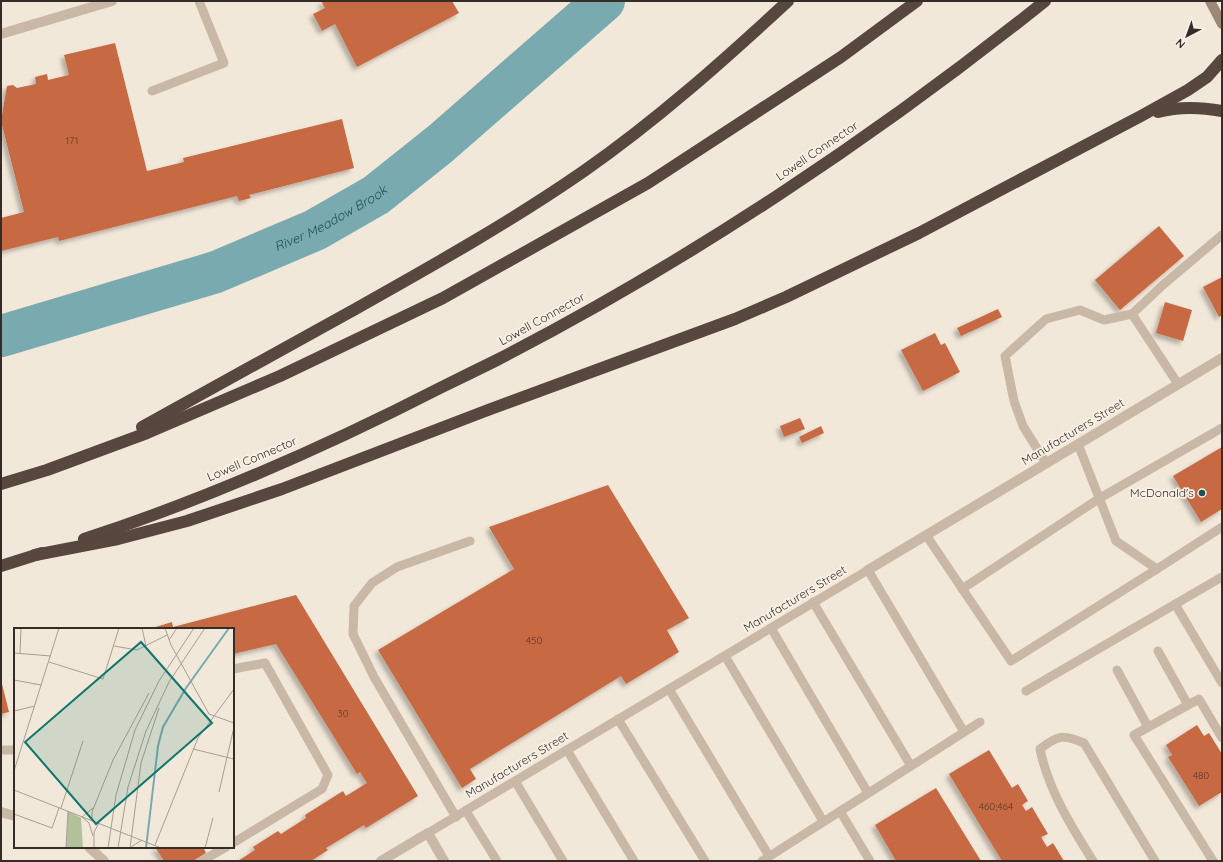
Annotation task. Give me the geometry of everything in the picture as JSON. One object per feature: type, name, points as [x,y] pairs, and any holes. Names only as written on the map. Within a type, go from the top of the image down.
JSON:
[{"type":"highway","points":[[101,450],[434,265],[485,236],[539,201],[585,170],[662,112],[715,68],[788,1]]},
{"type":"highway","points":[[1,484],[47,470],[101,450],[287,373],[443,298],[648,183],[841,57],[918,1]]},
{"type":"highway","name":"Lowell Connector","points":[[1,566],[161,512],[282,462],[394,412],[542,336],[650,274],[760,206],[859,140],[944,79],[1045,1]]},
{"type":"highway","points":[[35,555],[118,539],[194,519],[282,489],[495,407],[735,319],[856,264],[1141,116],[1188,90],[1207,76],[1222,60]]},
{"type":"highway","points":[[1141,116],[1172,108],[1194,107],[1222,111]]},
{"type":"main road","points":[[1210,1],[1222,24]]},
{"type":"street","points":[[1,34],[112,1]]},
{"type":"street","name":"Manufacturers Street","points":[[868,570],[1222,358]]},
{"type":"street","points":[[1,812],[14,816]]},
{"type":"street","points":[[428,833],[444,861]]},
{"type":"street","name":"Manufacturers Street","points":[[381,861],[428,833]]},
{"type":"street","points":[[90,848],[104,861]]},
{"type":"lane","points":[[152,91],[224,63],[199,1]]},
{"type":"lane","points":[[1046,463],[1023,426],[1014,401],[1005,356],[1046,319],[1080,310],[1104,320],[1132,314],[1164,284],[1222,235]]},
{"type":"lane","points":[[1132,314],[1178,384]]},
{"type":"lane","points":[[962,589],[1100,498],[1222,428]]},
{"type":"lane","points":[[1078,444],[1116,541],[1157,569]]},
{"type":"lane","points":[[926,535],[1011,661],[1222,528]]},
{"type":"lane","points":[[456,817],[374,678],[353,634],[354,606],[372,583],[397,567],[470,541]]},
{"type":"lane","points":[[868,570],[964,732]]},
{"type":"lane","name":"Manufacturers Street","points":[[428,833],[725,656],[812,602],[868,570]]},
{"type":"lane","points":[[1026,691],[1222,577]]},
{"type":"lane","points":[[812,602],[911,766]]},
{"type":"lane","points":[[1176,604],[1222,683]]},
{"type":"lane","points":[[771,628],[868,793]]},
{"type":"lane","points":[[1158,651],[1188,705]]},
{"type":"lane","points":[[725,656],[823,821]]},
{"type":"lane","points":[[234,669],[265,663],[328,775],[322,789],[234,842]]},
{"type":"lane","points":[[1116,670],[1148,727]]},
{"type":"lane","points":[[669,689],[765,859],[980,722]]},
{"type":"lane","points":[[1213,861],[1134,735],[1199,699],[1222,738]]},
{"type":"lane","points":[[618,719],[705,861]]},
{"type":"lane","points":[[1093,861],[1070,824],[1044,769],[1040,749],[1055,738],[1071,738],[1084,743],[1155,861]]},
{"type":"lane","points":[[1,750],[14,750]]},
{"type":"lane","points":[[567,750],[634,861]]},
{"type":"lane","points":[[515,782],[563,861]]},
{"type":"lane","points":[[466,811],[497,861]]},
{"type":"lane","points":[[840,811],[870,861]]},
{"type":"lane","points":[[202,861],[221,848]]},
{"type":"building","points":[[321,1],[452,1],[459,13],[357,67],[335,24],[322,31],[313,14],[325,8]]},
{"type":"building","points":[[115,43],[147,171],[184,162],[183,158],[342,119],[354,168],[249,195],[251,198],[239,201],[237,196],[59,241],[58,237],[1,251],[1,218],[24,212],[1,121],[7,86],[13,85],[17,88],[36,84],[35,77],[47,74],[48,80],[69,75],[64,55]]},
{"type":"building","points":[[1159,226],[1184,256],[1120,310],[1095,280]]},
{"type":"building","points":[[1222,277],[1222,315],[1219,317],[1203,287]]},
{"type":"building","points":[[1165,302],[1192,310],[1183,341],[1156,333]]},
{"type":"building","points":[[998,309],[1002,317],[961,336],[957,328]]},
{"type":"building","points":[[935,333],[941,345],[945,343],[960,372],[923,391],[901,350]]},
{"type":"building","points":[[800,418],[805,429],[784,437],[780,426]]},
{"type":"building","points":[[821,426],[824,433],[802,443],[799,437]]},
{"type":"building","name":"McDonald's","points":[[1222,447],[1222,509],[1201,522],[1173,476]]},
{"type":"building","points":[[608,485],[689,618],[667,630],[679,652],[626,684],[621,676],[470,769],[476,779],[462,788],[378,650],[514,569],[489,527]]},
{"type":"building","points":[[296,595],[418,796],[366,828],[364,825],[326,848],[328,850],[311,861],[238,861],[255,850],[253,847],[278,831],[281,834],[306,818],[305,815],[343,791],[346,796],[367,783],[360,772],[357,774],[276,644],[234,654],[234,628],[152,628],[172,622],[173,627]]},
{"type":"building","points":[[1,680],[9,712],[1,714]]},
{"type":"building","points":[[1197,725],[1204,736],[1209,733],[1222,754],[1222,792],[1199,806],[1168,757],[1172,755],[1166,745]]},
{"type":"building","points":[[989,750],[1012,788],[1018,784],[1028,801],[1022,805],[1026,811],[1032,807],[1048,834],[1041,837],[1047,847],[1053,843],[1064,861],[1002,861],[949,774]]},
{"type":"building","points":[[936,788],[981,861],[896,861],[875,825]]},
{"type":"building","points":[[156,848],[204,848],[206,853],[193,861],[164,861]]},
{"type":"waterway","name":"River Meadow Brook","points":[[1,336],[216,272],[315,230],[376,195],[440,144],[604,1]]},
{"type":"place","name":"McDonald's","points":[[1202,493]]}]
